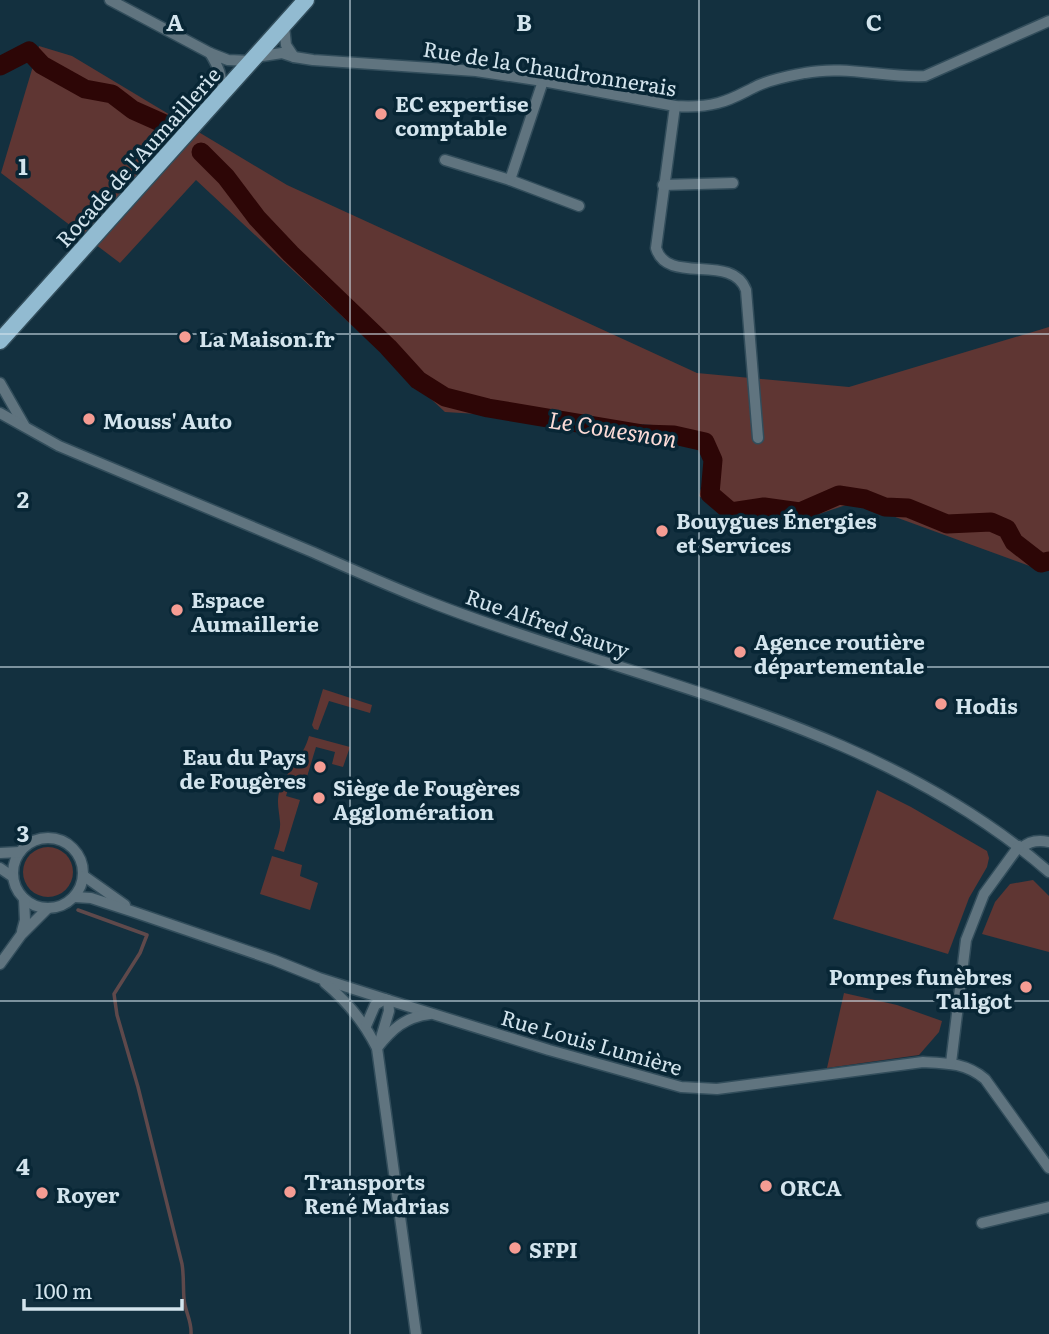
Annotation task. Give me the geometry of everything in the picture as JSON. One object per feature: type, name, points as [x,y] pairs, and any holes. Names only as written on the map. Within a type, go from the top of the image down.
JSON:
[{"type":"main road","name":"Rocade de l'Aumaillerie","points":[[0,341],[306,0]]},
{"type":"street","name":"Rue de la Chaudronnerais","points":[[110,0],[228,61],[282,53],[313,60],[476,71],[675,106],[695,107],[717,104],[754,87],[806,72],[925,76],[1049,21]]},
{"type":"street","points":[[284,25],[286,45],[294,57]]},
{"type":"street","points":[[210,54],[218,66],[223,82],[222,93]]},
{"type":"street","points":[[510,180],[543,81]]},
{"type":"street","points":[[675,106],[657,237],[658,255],[677,267],[728,272],[743,283],[746,290],[758,438]]},
{"type":"street","points":[[445,160],[510,180],[579,206]]},
{"type":"street","points":[[663,185],[733,183]]},
{"type":"street","points":[[0,383],[24,426]]},
{"type":"street","name":"Rue Alfred Sauvy","points":[[0,413],[59,446],[436,604],[729,703],[838,744],[925,786],[1020,847],[1049,872]]},
{"type":"street","points":[[37,840],[60,840],[78,854],[84,876],[75,897],[62,906],[47,909],[24,899],[13,877],[20,852],[37,840]]},
{"type":"street","points":[[951,1063],[966,940],[984,894],[1020,847],[1040,841],[1049,842]]},
{"type":"street","points":[[0,853],[20,852]]},
{"type":"street","points":[[0,868],[13,877]]},
{"type":"street","name":"Rue Louis Lumière","points":[[84,876],[134,912]]},
{"type":"street","name":"Rue Louis Lumière","points":[[75,897],[91,898],[319,978],[549,1051],[681,1087],[717,1089],[923,1062],[951,1063],[973,1069],[985,1079],[1049,1168]]},
{"type":"street","points":[[21,935],[25,920],[24,899]]},
{"type":"street","points":[[0,964],[21,935],[47,909]]},
{"type":"street","points":[[319,978],[344,999],[366,1026],[377,1048],[416,1334]]},
{"type":"street","points":[[366,1026],[375,1005],[387,1000],[389,1012],[377,1048]]},
{"type":"street","points":[[377,1048],[391,1030],[402,1023],[433,1014]]},
{"type":"street","points":[[982,1223],[1049,1207]]},
{"type":"shaded area","points":[[39,46],[72,56],[287,185],[697,373],[849,387],[1049,327],[1049,564],[1035,568],[858,501],[795,522],[764,508],[732,519],[699,496],[711,449],[699,441],[668,440],[653,425],[445,412],[196,180],[120,263],[1,173]]},
{"type":"shaded area","points":[[323,689],[372,705],[370,713],[329,701],[318,730],[314,729],[312,725]]},
{"type":"shaded area","points":[[309,736],[350,747],[343,767],[332,764],[335,752],[316,747],[303,790],[289,786],[286,796],[300,800],[284,852],[274,849],[280,825],[279,794]]},
{"type":"shaded area","points":[[877,790],[987,851],[987,867],[969,898],[948,954],[833,919]]},
{"type":"shaded area","points":[[48,847],[65,855],[73,872],[65,889],[48,897],[31,889],[23,872],[31,855]]},
{"type":"shaded area","points":[[272,856],[302,865],[300,876],[318,883],[310,910],[260,894]]},
{"type":"shaded area","points":[[1033,880],[1049,896],[1049,952],[982,934],[995,902],[1010,884]]},
{"type":"shaded area","points":[[844,993],[897,1005],[942,1021],[939,1032],[919,1055],[827,1068]]},
{"type":"waterway","name":"Le Couesnon","points":[[0,66],[29,51],[42,65],[85,89],[112,94],[133,110],[169,126]]},
{"type":"waterway","name":"Le Couesnon","points":[[201,152],[226,177],[257,218],[291,254],[388,347],[418,380],[445,397],[488,408],[643,434],[674,435],[705,442],[713,460],[710,494],[731,512],[764,507],[800,512],[839,495],[865,499],[885,507],[908,508],[947,524],[991,522],[1007,529],[1014,542],[1041,563],[1049,561]]},
{"type":"waterway","points":[[78,910],[147,935],[140,953],[114,994],[117,1015],[138,1087],[182,1264],[184,1299],[191,1334]]},
{"type":"place","name":"EC expertise comptable","points":[[381,114]]},
{"type":"place","name":"La Maison.fr","points":[[185,337]]},
{"type":"place","name":"Mouss' Auto","points":[[89,419]]},
{"type":"place","name":"Bouygues Énergies et Services","points":[[662,531]]},
{"type":"place","name":"Espace Aumaillerie","points":[[177,610]]},
{"type":"place","name":"Agence routière départementale","points":[[740,652]]},
{"type":"place","name":"Hodis","points":[[941,704]]},
{"type":"place","name":"Eau du Pays de Fougères","points":[[320,767]]},
{"type":"place","name":"Siège de Fougères Agglomération","points":[[319,798]]},
{"type":"place","name":"Pompes funèbres Taligot","points":[[1026,987]]},
{"type":"place","name":"ORCA","points":[[766,1186]]},
{"type":"place","name":"Transports René Madrias","points":[[290,1192]]},
{"type":"place","name":"Royer","points":[[42,1193]]},
{"type":"place","name":"SFPI","points":[[515,1248]]}]
